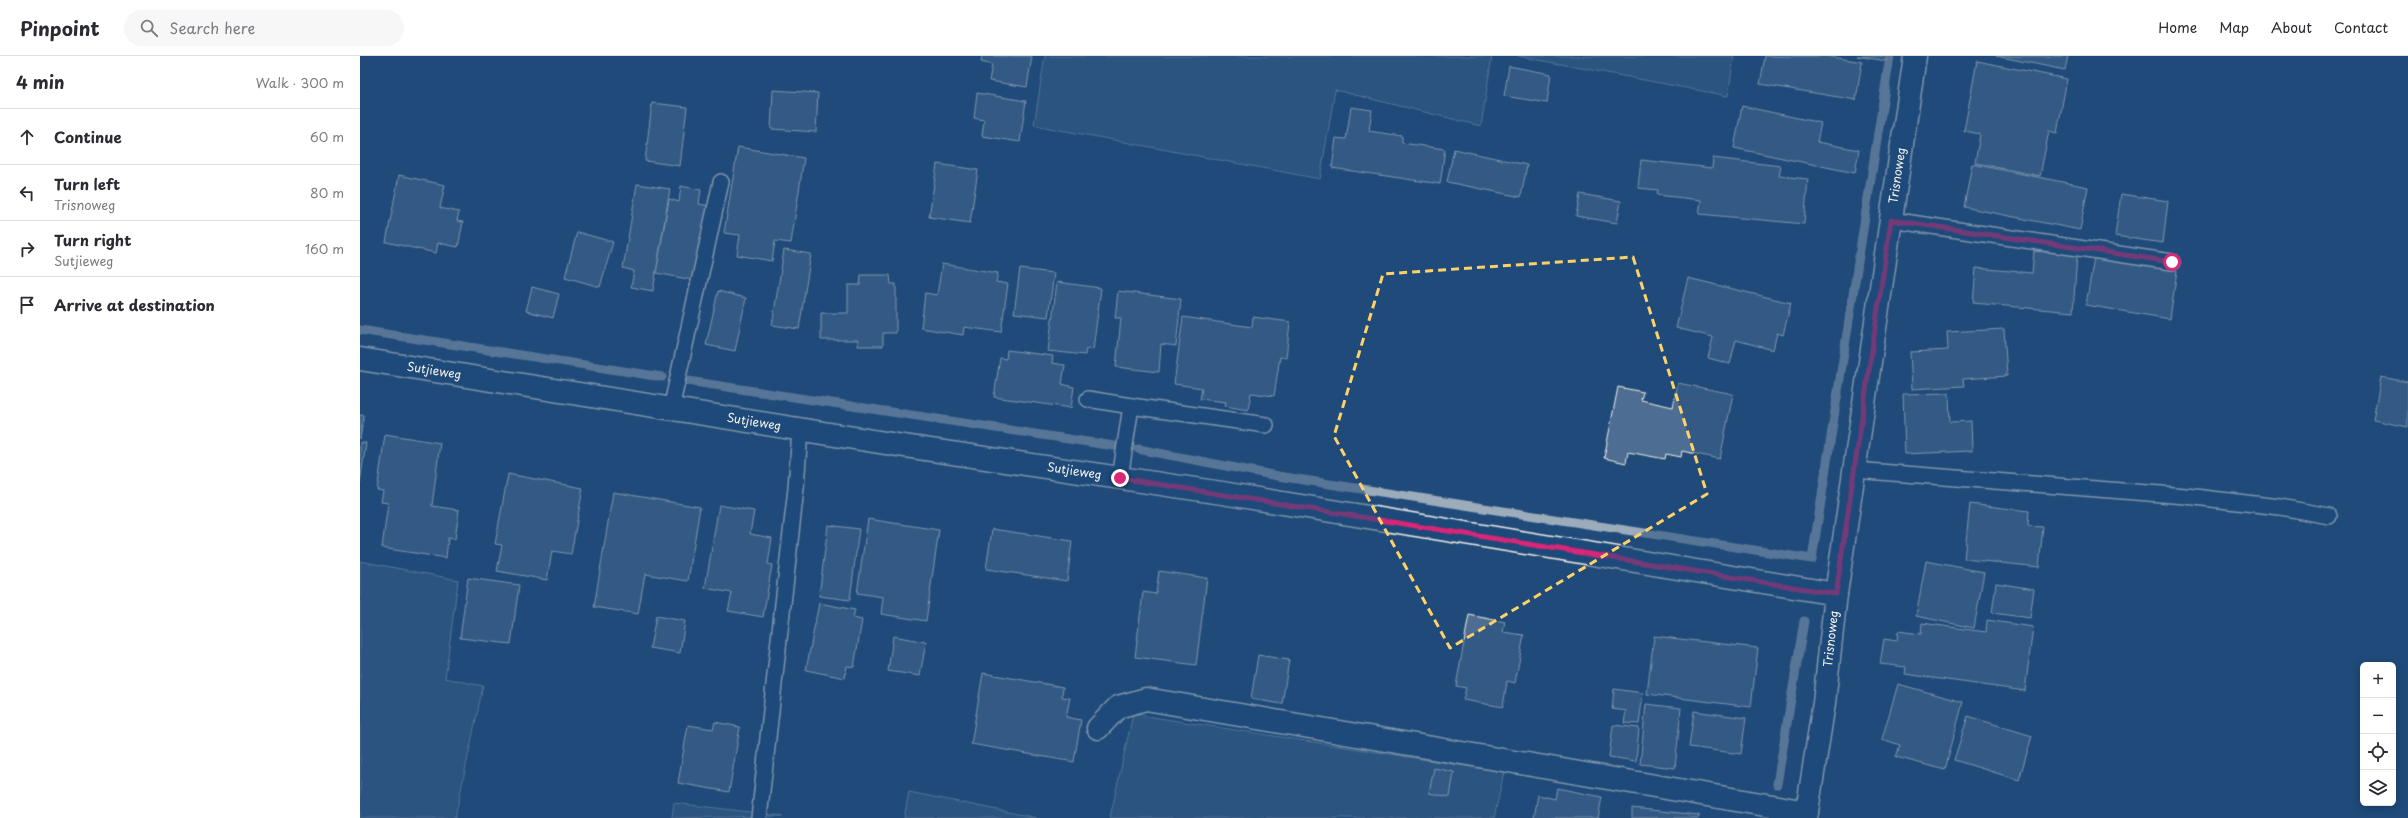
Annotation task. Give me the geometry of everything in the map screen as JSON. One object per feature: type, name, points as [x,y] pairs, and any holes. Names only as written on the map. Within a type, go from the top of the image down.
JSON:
[{"type":"street","name":"Trisnoweg","points":[[1806,815],[1824,703],[1836,594],[1915,56]]},
{"type":"street","name":"Sutjieweg","points":[[360,359],[800,430],[1120,478],[1836,594]]},
{"type":"street","points":[[1098,728],[1118,707],[1146,699],[1806,815]]},
{"type":"lane","points":[[671,409],[721,182]]},
{"type":"lane","points":[[1891,220],[2172,262]]},
{"type":"lane","points":[[1088,399],[1266,425]]},
{"type":"lane","points":[[1120,478],[1131,406]]},
{"type":"lane","points":[[759,818],[796,488],[800,430]]},
{"type":"lane","points":[[1854,470],[2186,496],[2280,507],[2329,516]]},
{"type":"highlighted area","points":[[1633,257],[1707,494],[1450,648],[1334,436],[1383,274]]},
{"type":"shaded area","points":[[1045,56],[1492,56],[1481,126],[1335,90],[1320,179],[1034,125]]},
{"type":"shaded area","points":[[1518,56],[1734,56],[1728,96]]},
{"type":"shaded area","points":[[360,561],[458,580],[445,678],[483,686],[455,818],[360,818]]},
{"type":"shaded area","points":[[1133,714],[1504,772],[1494,818],[1110,818]]},
{"type":"shaded area","points":[[909,792],[1037,818],[904,818]]},
{"type":"shaded area","points":[[674,803],[783,816],[672,818]]},
{"type":"building","points":[[982,56],[1032,56],[1027,87],[989,81],[992,65],[981,62]]},
{"type":"building","points":[[1765,56],[1826,56],[1862,62],[1856,100],[1760,84]]},
{"type":"building","points":[[1857,56],[1886,56],[1886,61]]},
{"type":"building","points":[[1996,56],[2068,56],[2065,70]]},
{"type":"building","points":[[1977,61],[2067,79],[2057,133],[2049,131],[2040,176],[1975,163],[1980,134],[1964,131]]},
{"type":"building","points":[[1509,66],[1551,74],[1547,103],[1504,96]]},
{"type":"building","points":[[773,90],[818,93],[816,132],[771,129]]},
{"type":"building","points":[[977,93],[1026,101],[1020,142],[982,136],[984,120],[974,118]]},
{"type":"building","points":[[652,103],[687,107],[680,166],[645,161]]},
{"type":"building","points":[[1742,106],[1821,123],[1817,142],[1859,150],[1855,173],[1734,148]]},
{"type":"building","points":[[1351,107],[1372,110],[1369,131],[1402,136],[1402,143],[1445,149],[1440,184],[1332,168],[1336,138],[1346,139]]},
{"type":"building","points":[[738,147],[804,158],[791,243],[775,241],[772,261],[737,255],[740,235],[724,233]]},
{"type":"building","points":[[1454,149],[1527,165],[1521,197],[1447,182]]},
{"type":"building","points":[[1713,158],[1781,166],[1779,176],[1808,179],[1804,224],[1699,214],[1701,200],[1657,195],[1658,190],[1638,188],[1641,160],[1712,168]]},
{"type":"building","points":[[937,164],[978,170],[970,223],[929,217]]},
{"type":"building","points":[[1972,164],[2088,187],[2080,230],[1964,207]]},
{"type":"building","points":[[399,175],[445,185],[440,208],[459,212],[457,221],[463,222],[458,247],[438,243],[436,253],[386,242]]},
{"type":"building","points":[[637,184],[670,189],[653,291],[631,287],[634,271],[623,268]]},
{"type":"building","points":[[681,186],[701,190],[699,204],[711,206],[698,281],[656,273],[669,199],[679,202]]},
{"type":"building","points":[[1580,194],[1621,201],[1617,223],[1576,216]]},
{"type":"building","points":[[2121,194],[2168,201],[2163,243],[2115,236]]},
{"type":"building","points":[[577,232],[613,242],[600,287],[565,277]]},
{"type":"building","points":[[784,250],[811,254],[799,329],[772,325]]},
{"type":"building","points":[[2034,251],[2077,255],[2073,312],[1973,303],[1976,268],[2032,273]]},
{"type":"building","points":[[2094,257],[2177,271],[2170,319],[2086,305]]},
{"type":"building","points":[[942,264],[998,273],[996,282],[1008,284],[1001,332],[964,327],[963,335],[921,328],[925,293],[937,295]]},
{"type":"building","points":[[1020,269],[1054,273],[1048,317],[1014,313]]},
{"type":"building","points":[[861,275],[890,275],[891,284],[896,284],[896,333],[883,333],[883,346],[858,346],[858,340],[821,340],[821,313],[848,313],[848,285],[860,285]]},
{"type":"building","points":[[1688,278],[1791,303],[1783,335],[1777,333],[1773,350],[1736,340],[1730,364],[1708,358],[1713,337],[1676,328]]},
{"type":"building","points":[[1057,282],[1101,288],[1093,350],[1086,349],[1085,355],[1048,351]]},
{"type":"building","points":[[532,287],[559,294],[553,318],[526,311]]},
{"type":"building","points":[[718,291],[746,298],[735,351],[706,345]]},
{"type":"building","points":[[1118,291],[1181,299],[1176,346],[1161,344],[1159,372],[1116,367],[1121,318],[1115,318]]},
{"type":"building","points":[[1183,317],[1252,327],[1253,317],[1290,322],[1286,358],[1280,357],[1274,396],[1251,393],[1248,410],[1225,406],[1226,402],[1200,399],[1202,388],[1174,384]]},
{"type":"building","points":[[2004,329],[2007,376],[1963,379],[1964,386],[1912,389],[1910,352],[1948,350],[1947,332]]},
{"type":"building","points":[[1007,350],[1053,356],[1052,363],[1065,365],[1062,384],[1074,387],[1071,408],[994,397],[1000,358],[1006,359]]},
{"type":"building","points":[[2381,377],[2408,382],[2408,427],[2373,420]]},
{"type":"building","points":[[1678,383],[1733,394],[1720,459],[1682,451],[1681,457],[1666,454],[1665,459],[1628,452],[1626,463],[1604,458],[1618,387],[1643,392],[1641,400],[1673,407]]},
{"type":"building","points":[[1949,393],[1950,422],[1971,421],[1972,451],[1905,454],[1903,394]]},
{"type":"building","points":[[360,415],[364,415],[360,439]]},
{"type":"building","points":[[385,434],[440,443],[432,506],[459,510],[455,539],[448,538],[446,558],[382,548],[388,503],[381,502],[383,491],[377,490]]},
{"type":"building","points":[[360,442],[366,443],[360,483]]},
{"type":"building","points":[[508,474],[583,488],[571,554],[552,551],[547,580],[497,571],[502,545],[495,544]]},
{"type":"building","points":[[613,492],[700,507],[688,581],[645,574],[638,614],[594,607]]},
{"type":"building","points":[[1970,504],[2029,511],[2028,526],[2043,527],[2039,567],[1964,559]]},
{"type":"building","points":[[719,505],[754,511],[750,534],[772,538],[768,564],[772,565],[763,617],[728,611],[732,593],[705,588]]},
{"type":"building","points":[[868,519],[939,530],[926,621],[881,614],[883,597],[857,593]]},
{"type":"building","points":[[828,525],[859,529],[850,600],[819,596]]},
{"type":"building","points":[[992,529],[1072,541],[1067,581],[986,569]]},
{"type":"building","points":[[1926,561],[1984,572],[1974,628],[1916,616]]},
{"type":"building","points":[[1159,571],[1207,578],[1196,665],[1135,657],[1143,592],[1156,594]]},
{"type":"building","points":[[468,578],[519,585],[511,644],[460,638]]},
{"type":"building","points":[[1996,583],[2034,589],[2030,618],[1992,613]]},
{"type":"building","points":[[819,603],[855,610],[853,618],[862,620],[854,667],[847,666],[845,678],[806,670]]},
{"type":"building","points":[[1469,615],[1505,622],[1503,632],[1524,635],[1515,683],[1507,681],[1503,707],[1463,700],[1466,688],[1456,686]]},
{"type":"building","points":[[656,616],[685,621],[680,653],[650,648]]},
{"type":"building","points":[[1987,620],[2033,627],[2025,691],[1905,674],[1906,667],[1880,664],[1884,639],[1897,641],[1898,631],[1921,634],[1922,623],[1986,632]]},
{"type":"building","points":[[893,636],[926,642],[920,676],[888,671]]},
{"type":"building","points":[[1654,636],[1758,648],[1751,707],[1647,694]]},
{"type":"building","points":[[1258,655],[1289,660],[1282,704],[1251,699]]},
{"type":"building","points":[[983,673],[1063,687],[1062,697],[1070,698],[1066,717],[1081,720],[1074,762],[971,744]]},
{"type":"building","points":[[1898,684],[1963,702],[1945,770],[1896,757],[1900,745],[1882,739]]},
{"type":"building","points":[[1614,689],[1643,693],[1639,724],[1624,723],[1626,711],[1612,709]]},
{"type":"building","points":[[1646,704],[1681,708],[1675,768],[1640,764]]},
{"type":"building","points":[[1694,711],[1746,718],[1741,754],[1689,747]]},
{"type":"building","points":[[1968,716],[2032,736],[2019,780],[1954,760]]},
{"type":"building","points":[[715,722],[740,727],[729,792],[678,783],[688,725],[713,729]]},
{"type":"building","points":[[1613,725],[1639,728],[1636,761],[1609,757]]},
{"type":"building","points":[[1434,768],[1454,772],[1450,797],[1429,793]]},
{"type":"building","points":[[1557,788],[1602,797],[1598,818],[1534,818],[1538,795],[1555,799]]},
{"type":"building","points":[[1632,808],[1699,815],[1699,818],[1632,818]]},
{"type":"waterway","points":[[1138,449],[1278,476],[1812,559],[1890,56]]},
{"type":"waterway","points":[[360,330],[662,377]]},
{"type":"waterway","points":[[688,381],[1114,446]]},
{"type":"waterway","points":[[1777,784],[1804,621]]},
{"type":"route","points":[[1120,478],[1222,493],[1836,594],[1891,220],[2172,262]]}]
